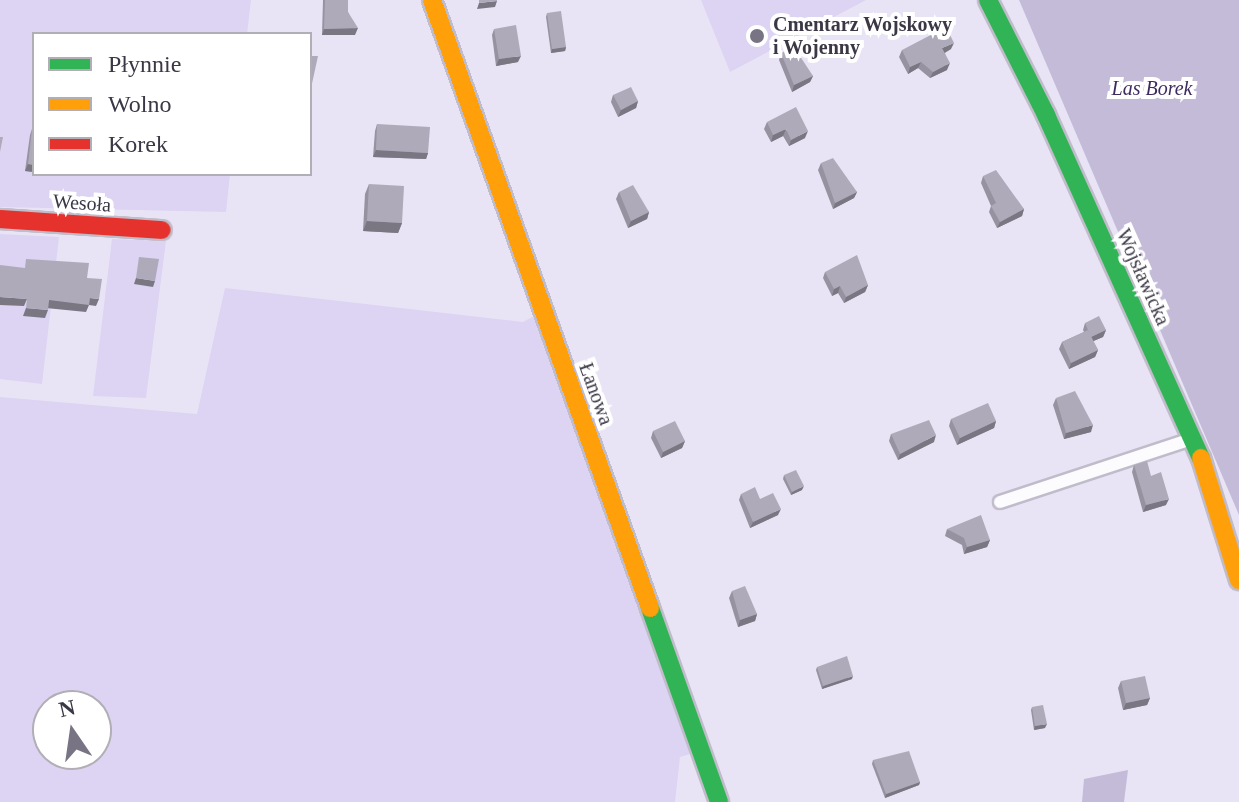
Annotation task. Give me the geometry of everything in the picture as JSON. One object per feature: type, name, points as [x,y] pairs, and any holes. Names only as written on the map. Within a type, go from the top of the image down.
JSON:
[{"type":"street","name":"Łanowa","points":[[432,0],[719,802]]},
{"type":"street","name":"Wojsławicka","points":[[988,0],[1046,115],[1192,439],[1239,580]]},
{"type":"street","name":"Wesoła","points":[[0,219],[162,230]]},
{"type":"street","points":[[1000,502],[1192,439]]},
{"type":"shaded area","points":[[0,0],[251,0],[247,32],[32,32],[32,176],[230,176],[226,212],[0,207]]},
{"type":"shaded area","name":"Cmentarz Wojskowy i Wojenny","points":[[701,0],[866,0],[730,72]]},
{"type":"shaded area","points":[[0,234],[59,237],[42,384],[0,379]]},
{"type":"shaded area","points":[[112,239],[166,241],[146,398],[93,396]]},
{"type":"shaded area","points":[[225,288],[523,322],[536,315],[690,754],[680,757],[675,802],[0,802],[0,397],[197,414]]},
{"type":"green space","name":"Las Borek","points":[[1019,0],[1239,0],[1239,515]]},
{"type":"green space","points":[[1128,770],[1124,802],[1082,802],[1084,779]]},
{"type":"building","points":[[325,0],[348,0],[348,12],[358,28],[324,29]]},
{"type":"building","points":[[561,11],[566,47],[552,49],[547,13]]},
{"type":"building","points":[[516,25],[521,56],[499,59],[494,29]]},
{"type":"building","points":[[946,27],[954,43],[942,48],[950,63],[933,72],[921,62],[910,67],[902,50]]},
{"type":"building","points":[[794,47],[813,76],[794,85],[781,53]]},
{"type":"building","points":[[312,56],[318,56],[312,83]]},
{"type":"building","points":[[631,87],[638,101],[621,110],[613,95]]},
{"type":"building","points":[[796,107],[808,131],[791,140],[786,129],[773,135],[767,122]]},
{"type":"building","points":[[377,124],[430,127],[428,153],[376,150]]},
{"type":"building","points":[[32,129],[32,165],[28,164]]},
{"type":"building","points":[[833,158],[857,192],[835,203],[821,163]]},
{"type":"building","points":[[996,170],[1024,209],[1000,222],[991,206],[996,203],[983,176]]},
{"type":"building","points":[[369,184],[404,186],[402,223],[367,221]]},
{"type":"building","points":[[633,185],[649,212],[631,221],[619,192]]},
{"type":"building","points":[[857,255],[868,285],[846,297],[840,286],[834,289],[825,272]]},
{"type":"building","points":[[139,257],[159,259],[155,281],[136,278]]},
{"type":"building","points":[[26,259],[89,263],[87,278],[102,279],[99,299],[90,298],[89,305],[49,300],[48,310],[26,308],[27,299],[0,297],[0,265],[25,268]]},
{"type":"building","points":[[1099,316],[1106,330],[1091,337],[1085,323]]},
{"type":"building","points":[[1088,330],[1098,350],[1071,363],[1062,342]]},
{"type":"building","points":[[1075,391],[1093,425],[1066,433],[1056,398]]},
{"type":"building","points":[[988,403],[996,421],[960,438],[951,419]]},
{"type":"building","points":[[929,420],[936,435],[900,454],[891,434]]},
{"type":"building","points":[[675,421],[685,441],[663,452],[653,431]]},
{"type":"building","points":[[1147,461],[1151,476],[1161,472],[1169,499],[1146,505],[1134,465]]},
{"type":"building","points":[[796,470],[804,486],[792,492],[784,475]]},
{"type":"building","points":[[755,487],[760,499],[773,493],[781,509],[753,522],[741,494]]},
{"type":"building","points":[[981,515],[990,540],[967,547],[964,538],[947,529]]},
{"type":"building","points":[[745,586],[757,614],[740,620],[732,591]]},
{"type":"building","points":[[847,656],[853,676],[823,686],[817,667]]},
{"type":"building","points":[[1145,676],[1150,698],[1126,703],[1121,681]]},
{"type":"building","points":[[1043,705],[1047,724],[1035,726],[1032,707]]},
{"type":"building","points":[[909,751],[920,782],[886,794],[873,760]]},
{"type":"traffic: fast","points":[[988,0],[1046,115],[1201,458]]},
{"type":"traffic: fast","points":[[650,608],[719,802]]},
{"type":"traffic: slow","points":[[432,0],[650,608]]},
{"type":"traffic: slow","points":[[1201,458],[1239,580]]},
{"type":"traffic: jam","points":[[0,219],[162,230]]},
{"type":"place","name":"Cmentarz Wojskowy i Wojenny","points":[[757,36]]}]
